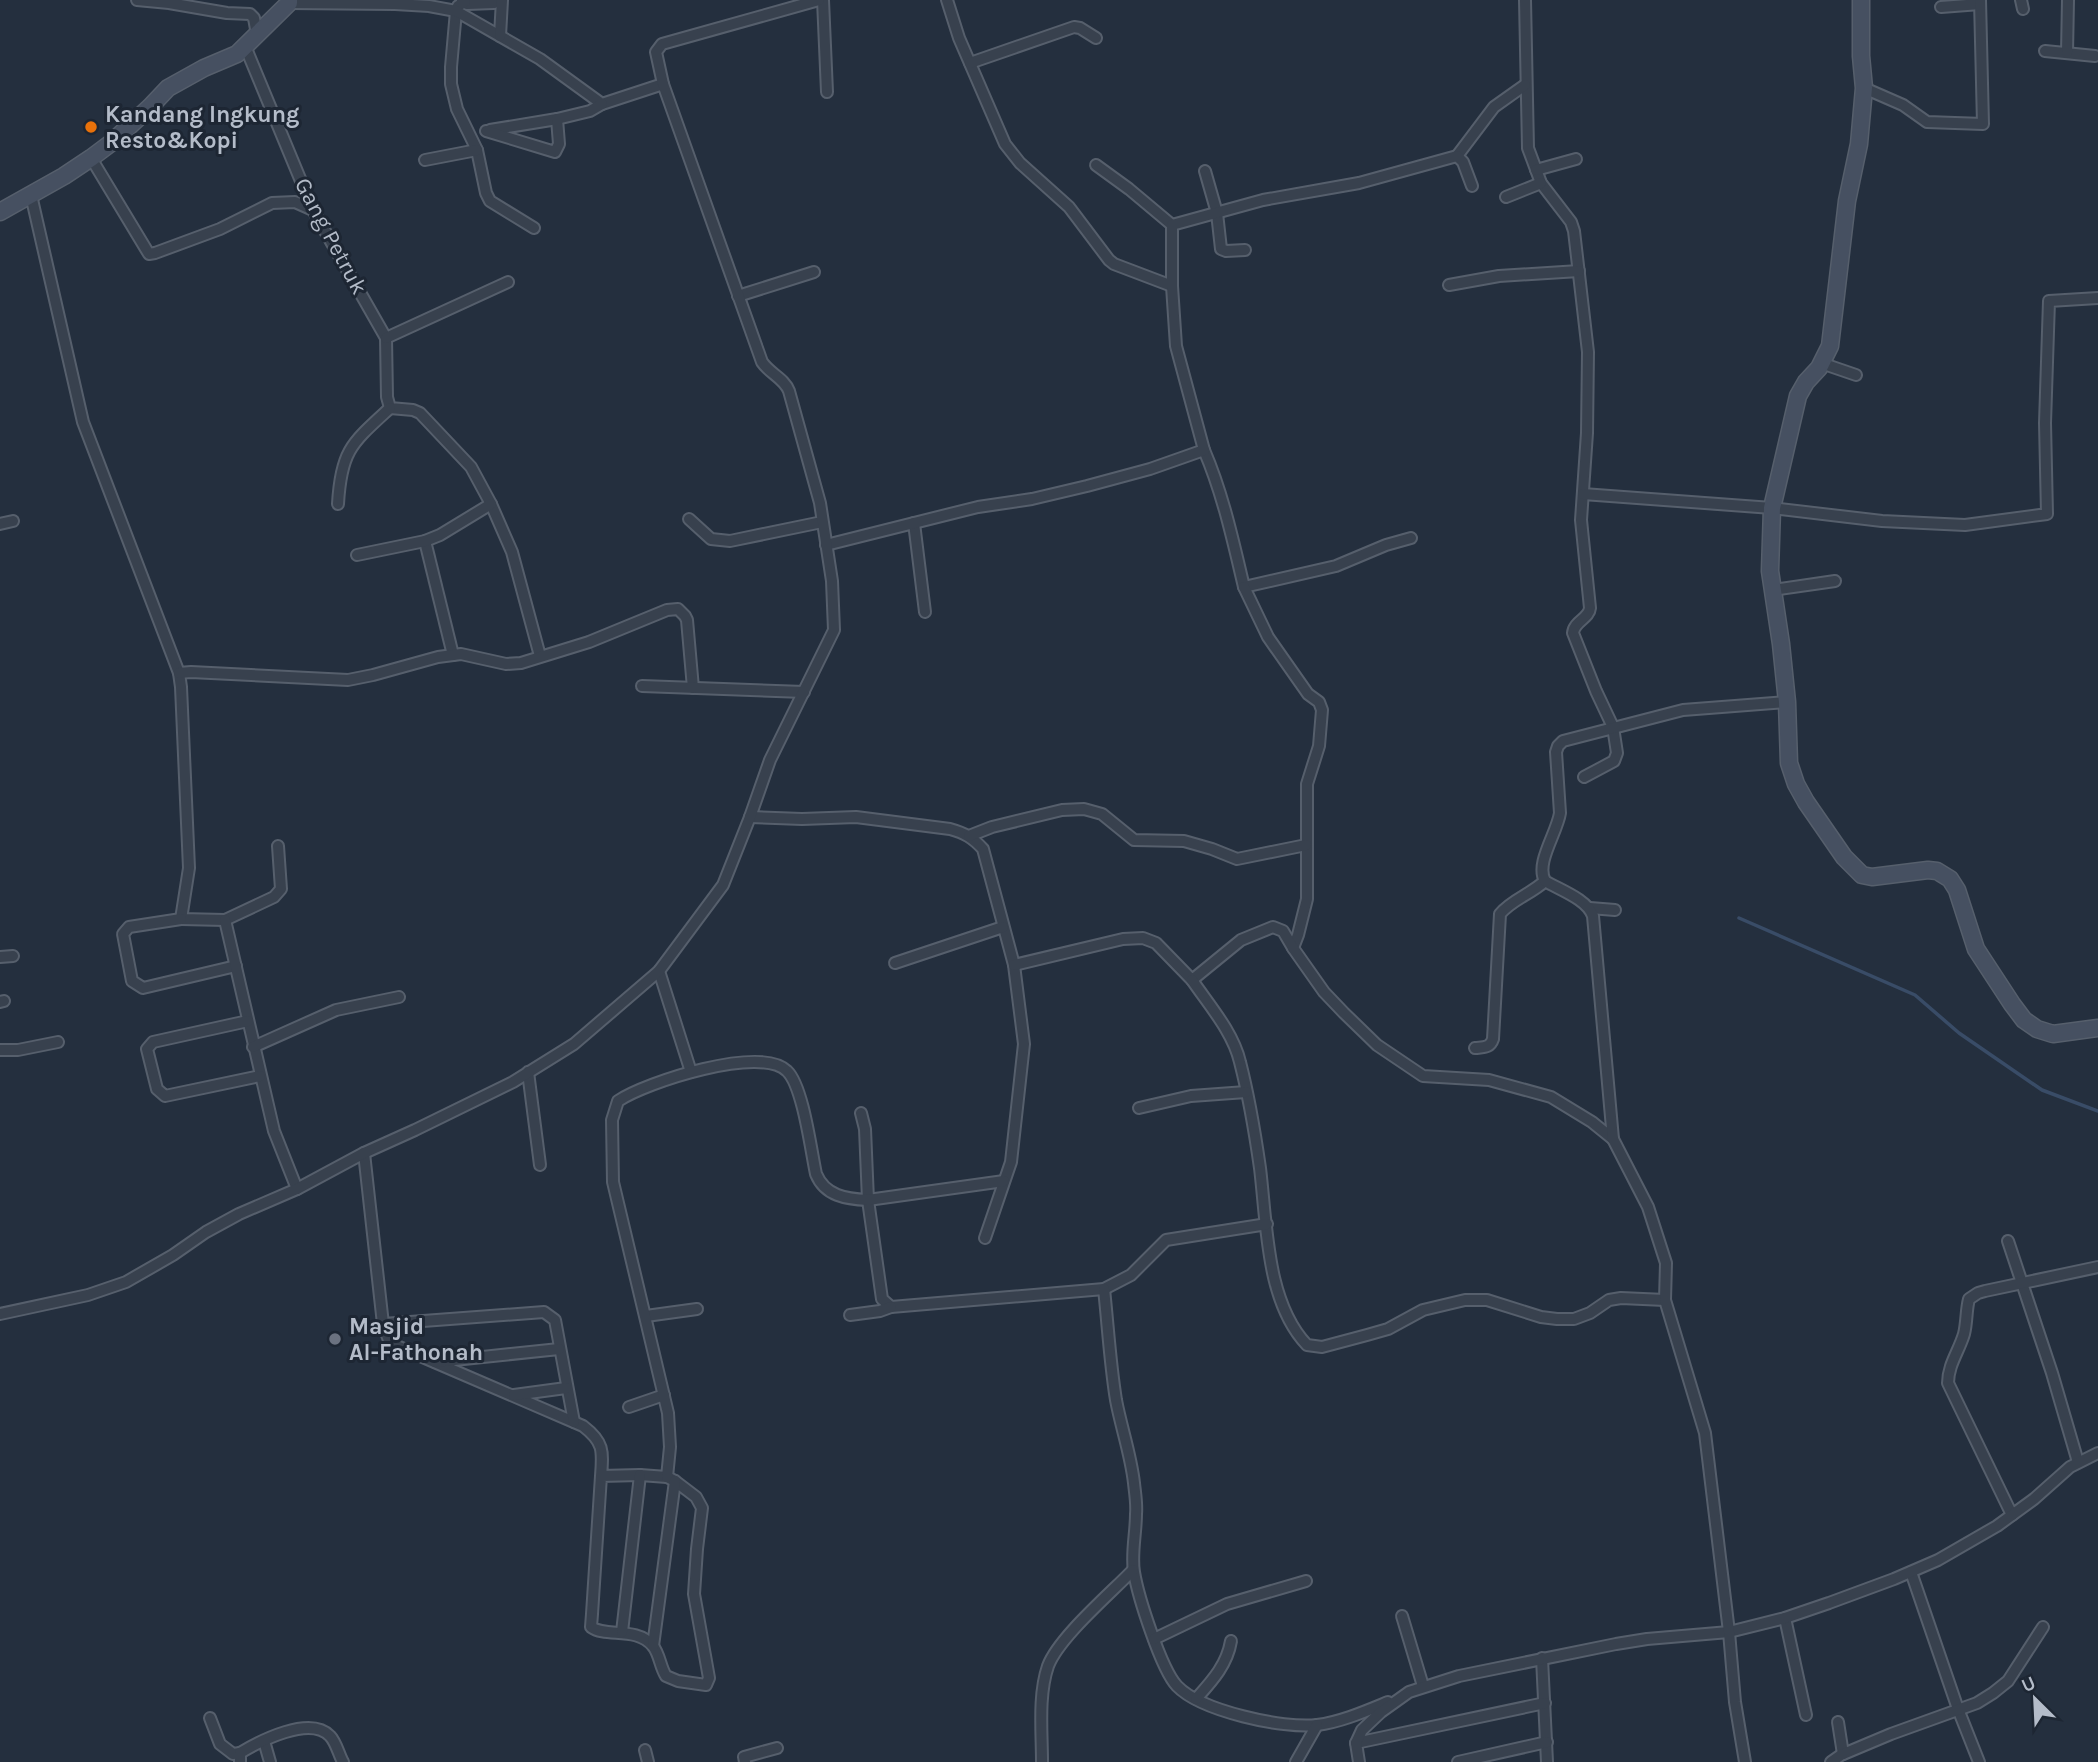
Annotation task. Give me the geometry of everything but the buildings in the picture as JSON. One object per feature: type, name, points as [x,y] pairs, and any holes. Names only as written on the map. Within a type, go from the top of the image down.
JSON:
[{"type":"street","points":[[137,0],[250,14],[254,18],[257,35]]},
{"type":"street","points":[[495,0],[494,3],[467,4],[463,1],[458,6],[451,56],[451,84],[457,109],[477,150],[490,201],[534,228]]},
{"type":"street","points":[[500,36],[502,0]]},
{"type":"street","points":[[0,1314],[88,1295],[126,1282],[228,1220],[298,1188],[528,1072],[574,1044],[659,971],[723,885],[770,761],[834,630],[833,594],[820,503],[789,391],[762,362],[663,84],[656,52],[662,44],[821,0],[827,92]]},
{"type":"street","points":[[947,0],[959,38],[1005,144],[1020,163],[1069,207],[1109,260],[1172,286]]},
{"type":"street","points":[[1525,0],[1528,148],[1541,183],[1571,222],[1588,352],[1581,520],[1591,608],[1589,614],[1576,624],[1573,633],[1613,727],[1617,753],[1616,759],[1584,777]]},
{"type":"street","points":[[1861,0],[1864,89],[1859,144],[1846,211],[1829,346],[1821,363],[1798,396],[1772,508],[1770,571],[1787,702],[1789,763],[1796,784],[1855,870],[1872,877],[1928,870],[1937,871],[1950,878],[1976,949],[2024,1020],[2037,1029],[2053,1034],[2098,1027]]},
{"type":"street","points":[[2067,53],[2068,0]]},
{"type":"street","points":[[0,212],[91,158],[111,143],[168,88],[195,72],[237,54],[289,2],[442,4],[540,59],[602,104]]},
{"type":"street","points":[[1864,89],[1903,105],[1927,122],[1983,124],[1980,2],[1941,7]]},
{"type":"street","points":[[970,63],[1074,27],[1096,38]]},
{"type":"street","name":"Gang Petruk","points":[[245,46],[313,209],[386,338],[387,397],[390,408]]},
{"type":"street","points":[[2045,51],[2095,56]]},
{"type":"street","points":[[470,133],[590,111],[602,104],[663,84]]},
{"type":"street","points":[[1172,225],[1263,200],[1359,183],[1457,156],[1494,107],[1525,85]]},
{"type":"street","points":[[486,131],[555,152],[559,144],[557,119]]},
{"type":"street","points":[[425,160],[477,150]]},
{"type":"street","points":[[1457,156],[1463,162],[1472,186]]},
{"type":"street","points":[[91,158],[149,254],[220,229],[272,203],[295,202],[313,209]]},
{"type":"street","points":[[1536,170],[1576,159]]},
{"type":"street","points":[[1096,165],[1172,225]]},
{"type":"street","points":[[1205,171],[1217,213],[1221,249],[1245,250]]},
{"type":"street","points":[[1506,197],[1541,183]]},
{"type":"street","points":[[32,195],[83,422],[179,673],[188,868],[180,919]]},
{"type":"street","points":[[1172,225],[1172,286],[1177,346],[1204,450],[1227,518],[1244,587],[1268,636],[1308,694],[1319,702],[1322,708],[1319,746],[1307,784],[1307,900],[1293,948]]},
{"type":"street","points":[[1449,285],[1499,276],[1579,271]]},
{"type":"street","points":[[737,296],[814,272]]},
{"type":"street","points":[[386,338],[508,282]]},
{"type":"street","points":[[1583,494],[1772,508],[1882,521],[1965,525],[2047,514],[2045,423],[2049,301],[2098,298]]},
{"type":"street","points":[[1821,363],[1856,375]]},
{"type":"street","points":[[338,504],[343,468],[350,449],[359,437],[390,408],[413,410],[428,419],[467,461],[491,504],[512,552],[540,656]]},
{"type":"street","points":[[825,545],[978,507],[1032,499],[1087,486],[1150,469],[1204,450]]},
{"type":"street","points":[[357,555],[440,536],[491,504]]},
{"type":"street","points":[[689,519],[711,539],[730,541],[822,522]]},
{"type":"street","points":[[0,524],[13,522]]},
{"type":"street","points":[[914,523],[925,612]]},
{"type":"street","points":[[1244,587],[1336,566],[1386,545],[1411,538]]},
{"type":"street","points":[[425,541],[453,655]]},
{"type":"street","points":[[1773,590],[1835,581]]},
{"type":"street","points":[[179,673],[348,680],[373,676],[438,657],[461,654],[506,664],[521,663],[589,642],[667,610],[678,609],[687,620],[693,688]]},
{"type":"street","points":[[642,686],[804,692]]},
{"type":"street","points":[[1615,910],[1590,908],[1545,881],[1541,867],[1560,813],[1556,752],[1558,746],[1563,741],[1682,710],[1787,702]]},
{"type":"street","points":[[969,836],[992,827],[1062,810],[1084,809],[1102,814],[1134,840],[1184,841],[1237,859],[1306,845]]},
{"type":"street","points":[[750,817],[856,817],[950,830],[969,836],[983,849],[1014,965],[1024,1044],[1011,1162],[985,1238]]},
{"type":"street","points":[[236,966],[143,988],[132,981],[123,934],[129,927],[180,919],[225,920],[274,897],[281,888],[278,846]]},
{"type":"street","points":[[1475,1048],[1486,1047],[1493,1039],[1500,914],[1507,906],[1545,881]]},
{"type":"street","points":[[1590,908],[1600,978],[1613,1139],[1648,1207],[1666,1263],[1665,1300],[1704,1433],[1713,1490],[1735,1702],[1745,1762]]},
{"type":"street","points":[[225,920],[274,1131],[298,1188]]},
{"type":"street","points":[[895,963],[1003,927]]},
{"type":"street","points":[[1192,980],[1241,940],[1272,927],[1283,931],[1324,992],[1344,1013],[1377,1045],[1423,1076],[1489,1080],[1551,1097],[1592,1122],[1613,1139]]},
{"type":"street","points":[[1014,965],[1123,939],[1143,938],[1156,943],[1192,980],[1234,1045],[1240,1060],[1257,1146],[1272,1271],[1286,1315],[1295,1333],[1307,1345],[1322,1347],[1388,1329],[1423,1310],[1465,1300],[1488,1300],[1541,1317],[1565,1319],[1574,1319],[1590,1313],[1609,1300],[1665,1300]]},
{"type":"street","points":[[0,957],[13,956]]},
{"type":"street","points":[[659,971],[691,1072]]},
{"type":"street","points":[[253,1047],[336,1010],[399,997]]},
{"type":"street","points":[[248,1021],[153,1042],[148,1049],[156,1089],[164,1096],[260,1076]]},
{"type":"street","points":[[0,1050],[18,1050],[58,1042]]},
{"type":"street","points":[[601,1476],[640,1475],[671,1479],[696,1497],[702,1508],[694,1594],[708,1684],[678,1681],[666,1676],[653,1646],[671,1479],[668,1413],[612,1182],[612,1120],[618,1101],[647,1085],[702,1069],[758,1061],[772,1063],[787,1070],[798,1087],[816,1174],[827,1191],[852,1199],[868,1200],[1004,1181]]},
{"type":"street","points":[[528,1072],[540,1165]]},
{"type":"street","points":[[1139,1108],[1191,1096],[1246,1092]]},
{"type":"street","points":[[861,1113],[865,1129],[868,1200],[882,1299],[891,1307]]},
{"type":"street","points":[[364,1153],[383,1324],[390,1343],[583,1426],[596,1436],[600,1442],[602,1459],[591,1627],[596,1631],[622,1632],[643,1639],[653,1646]]},
{"type":"street","points":[[850,1315],[891,1307],[1104,1289],[1131,1275],[1166,1240],[1267,1224]]},
{"type":"street","points":[[2008,1241],[2078,1462]]},
{"type":"street","points":[[2012,1515],[1953,1396],[1948,1378],[1963,1337],[1969,1299],[1978,1293],[2098,1268]]},
{"type":"street","points":[[1104,1289],[1116,1400],[1134,1480],[1136,1513],[1133,1570],[1154,1639],[1174,1683],[1196,1699],[1264,1721],[1301,1726],[1317,1725],[1354,1715],[1423,1686],[1459,1676],[1647,1639],[1729,1633],[1785,1618],[1938,1560],[2012,1515],[2078,1462],[2098,1453]]},
{"type":"street","points":[[646,1316],[697,1309]]},
{"type":"street","points":[[383,1324],[544,1312],[555,1320],[574,1422]]},
{"type":"street","points":[[433,1362],[559,1349]]},
{"type":"street","points":[[511,1396],[566,1388]]},
{"type":"street","points":[[629,1407],[664,1395]]},
{"type":"street","points":[[622,1632],[640,1475]]},
{"type":"street","points":[[1042,1762],[1044,1681],[1053,1656],[1074,1629],[1133,1570]]},
{"type":"street","points":[[1912,1572],[1958,1709],[1979,1762]]},
{"type":"street","points":[[1154,1639],[1227,1604],[1306,1581]]},
{"type":"street","points":[[1402,1616],[1423,1686]]},
{"type":"street","points":[[1785,1618],[1806,1715]]},
{"type":"street","points":[[1831,1762],[1843,1754],[1891,1734],[1977,1703],[2008,1681],[2043,1627]]},
{"type":"street","points":[[1196,1699],[1223,1666],[1231,1641]]},
{"type":"street","points":[[1542,1658],[1547,1762]]},
{"type":"street","points":[[1359,1762],[1356,1743],[1359,1736],[1368,1723],[1401,1696]]},
{"type":"street","points":[[1356,1743],[1545,1703]]},
{"type":"street","points":[[210,1718],[223,1748],[240,1757],[264,1741],[303,1728],[316,1729],[330,1736],[343,1762]]},
{"type":"street","points":[[1838,1722],[1843,1754]]},
{"type":"street","points":[[1296,1762],[1317,1725]]},
{"type":"street","points":[[264,1741],[271,1762]]},
{"type":"street","points":[[1458,1762],[1547,1742]]},
{"type":"street","points":[[745,1762],[744,1757],[777,1748]]},
{"type":"street","points":[[645,1750],[648,1762]]},
{"type":"waterway","points":[[1739,918],[1915,995],[1959,1033],[2042,1090],[2098,1111]]},
{"type":"place","name":"Kandang Ingkung Resto&Kopi","points":[[91,127]]},
{"type":"place","name":"Masjid Al-Fathonah","points":[[335,1339]]}]
